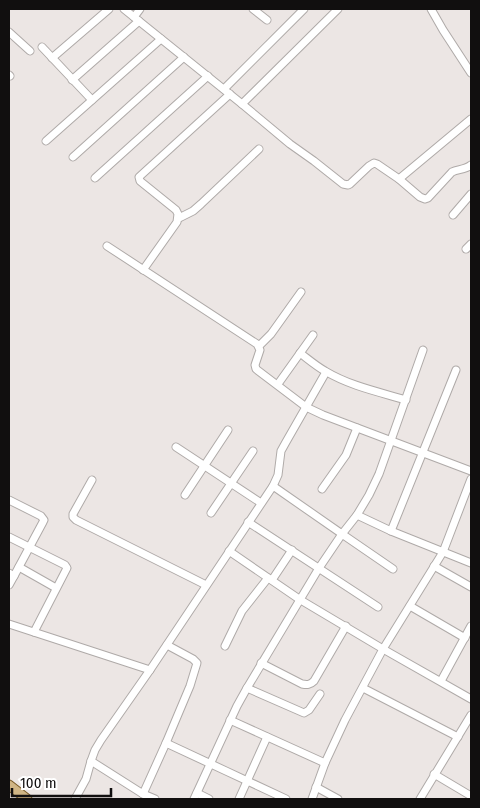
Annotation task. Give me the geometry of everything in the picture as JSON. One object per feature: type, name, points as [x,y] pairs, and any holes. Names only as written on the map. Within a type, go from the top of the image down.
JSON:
[{"type":"main road","points":[[9,785],[27,799]]},
{"type":"street","points":[[52,58],[109,9]]},
{"type":"street","points":[[124,9],[290,144],[343,184],[350,184],[374,163],[425,199],[452,172],[471,165]]},
{"type":"street","points":[[72,80],[136,19],[140,9]]},
{"type":"street","points":[[253,9],[267,20]]},
{"type":"street","points":[[179,218],[176,210],[140,181],[139,177],[227,92],[304,9]]},
{"type":"street","points":[[242,104],[338,9]]},
{"type":"street","points":[[431,9],[471,73]]},
{"type":"street","points":[[9,32],[30,51]]},
{"type":"street","points":[[46,141],[161,39]]},
{"type":"street","points":[[42,48],[92,100]]},
{"type":"street","points":[[73,157],[184,58]]},
{"type":"street","points":[[95,178],[208,76]]},
{"type":"street","points":[[399,179],[471,119]]},
{"type":"street","points":[[143,270],[179,218],[197,207],[258,149]]},
{"type":"street","points":[[453,215],[471,194]]},
{"type":"street","points":[[107,246],[259,346],[260,354],[255,365],[256,369],[306,407],[471,471]]},
{"type":"street","points":[[259,346],[271,334],[301,292]]},
{"type":"street","points":[[278,384],[313,335]]},
{"type":"street","points":[[209,799],[195,796],[230,720],[261,663],[319,568],[369,495],[379,474],[423,350]]},
{"type":"street","points":[[300,353],[326,372],[344,380],[406,400]]},
{"type":"street","points":[[392,531],[456,370]]},
{"type":"street","points":[[75,799],[86,779],[95,750],[101,740],[273,486],[278,475],[282,451],[326,372]]},
{"type":"street","points":[[322,489],[346,455],[357,428]]},
{"type":"street","points":[[185,495],[228,430]]},
{"type":"street","points":[[176,447],[261,503]]},
{"type":"street","points":[[211,513],[253,451]]},
{"type":"street","points":[[312,799],[325,763],[345,720],[383,649],[443,552],[471,479]]},
{"type":"street","points":[[92,480],[73,514],[76,520],[206,585]]},
{"type":"street","points":[[273,486],[393,569]]},
{"type":"street","points":[[9,500],[43,518],[43,522],[19,567],[11,575],[9,585]]},
{"type":"street","points":[[357,515],[471,563]]},
{"type":"street","points":[[248,522],[378,607]]},
{"type":"street","points":[[9,537],[66,566],[66,570],[34,632]]},
{"type":"street","points":[[225,646],[242,611],[292,550]]},
{"type":"street","points":[[229,551],[300,599],[471,699]]},
{"type":"street","points":[[434,566],[471,587]]},
{"type":"street","points":[[19,567],[56,588]]},
{"type":"street","points":[[410,606],[465,638]]},
{"type":"street","points":[[9,626],[34,632],[150,670]]},
{"type":"street","points":[[261,663],[302,684],[311,684],[314,682],[346,626]]},
{"type":"street","points":[[441,682],[471,626]]},
{"type":"street","points":[[143,794],[190,686],[197,663],[167,645]]},
{"type":"street","points":[[247,688],[304,713],[309,710],[320,694]]},
{"type":"street","points":[[363,688],[458,737]]},
{"type":"street","points":[[420,799],[471,715]]},
{"type":"street","points":[[230,720],[325,763]]},
{"type":"street","points":[[239,799],[267,737]]},
{"type":"street","points":[[166,743],[286,799]]},
{"type":"street","points":[[91,761],[154,799]]},
{"type":"street","points":[[434,774],[471,796]]},
{"type":"street","points":[[316,787],[338,799]]}]
